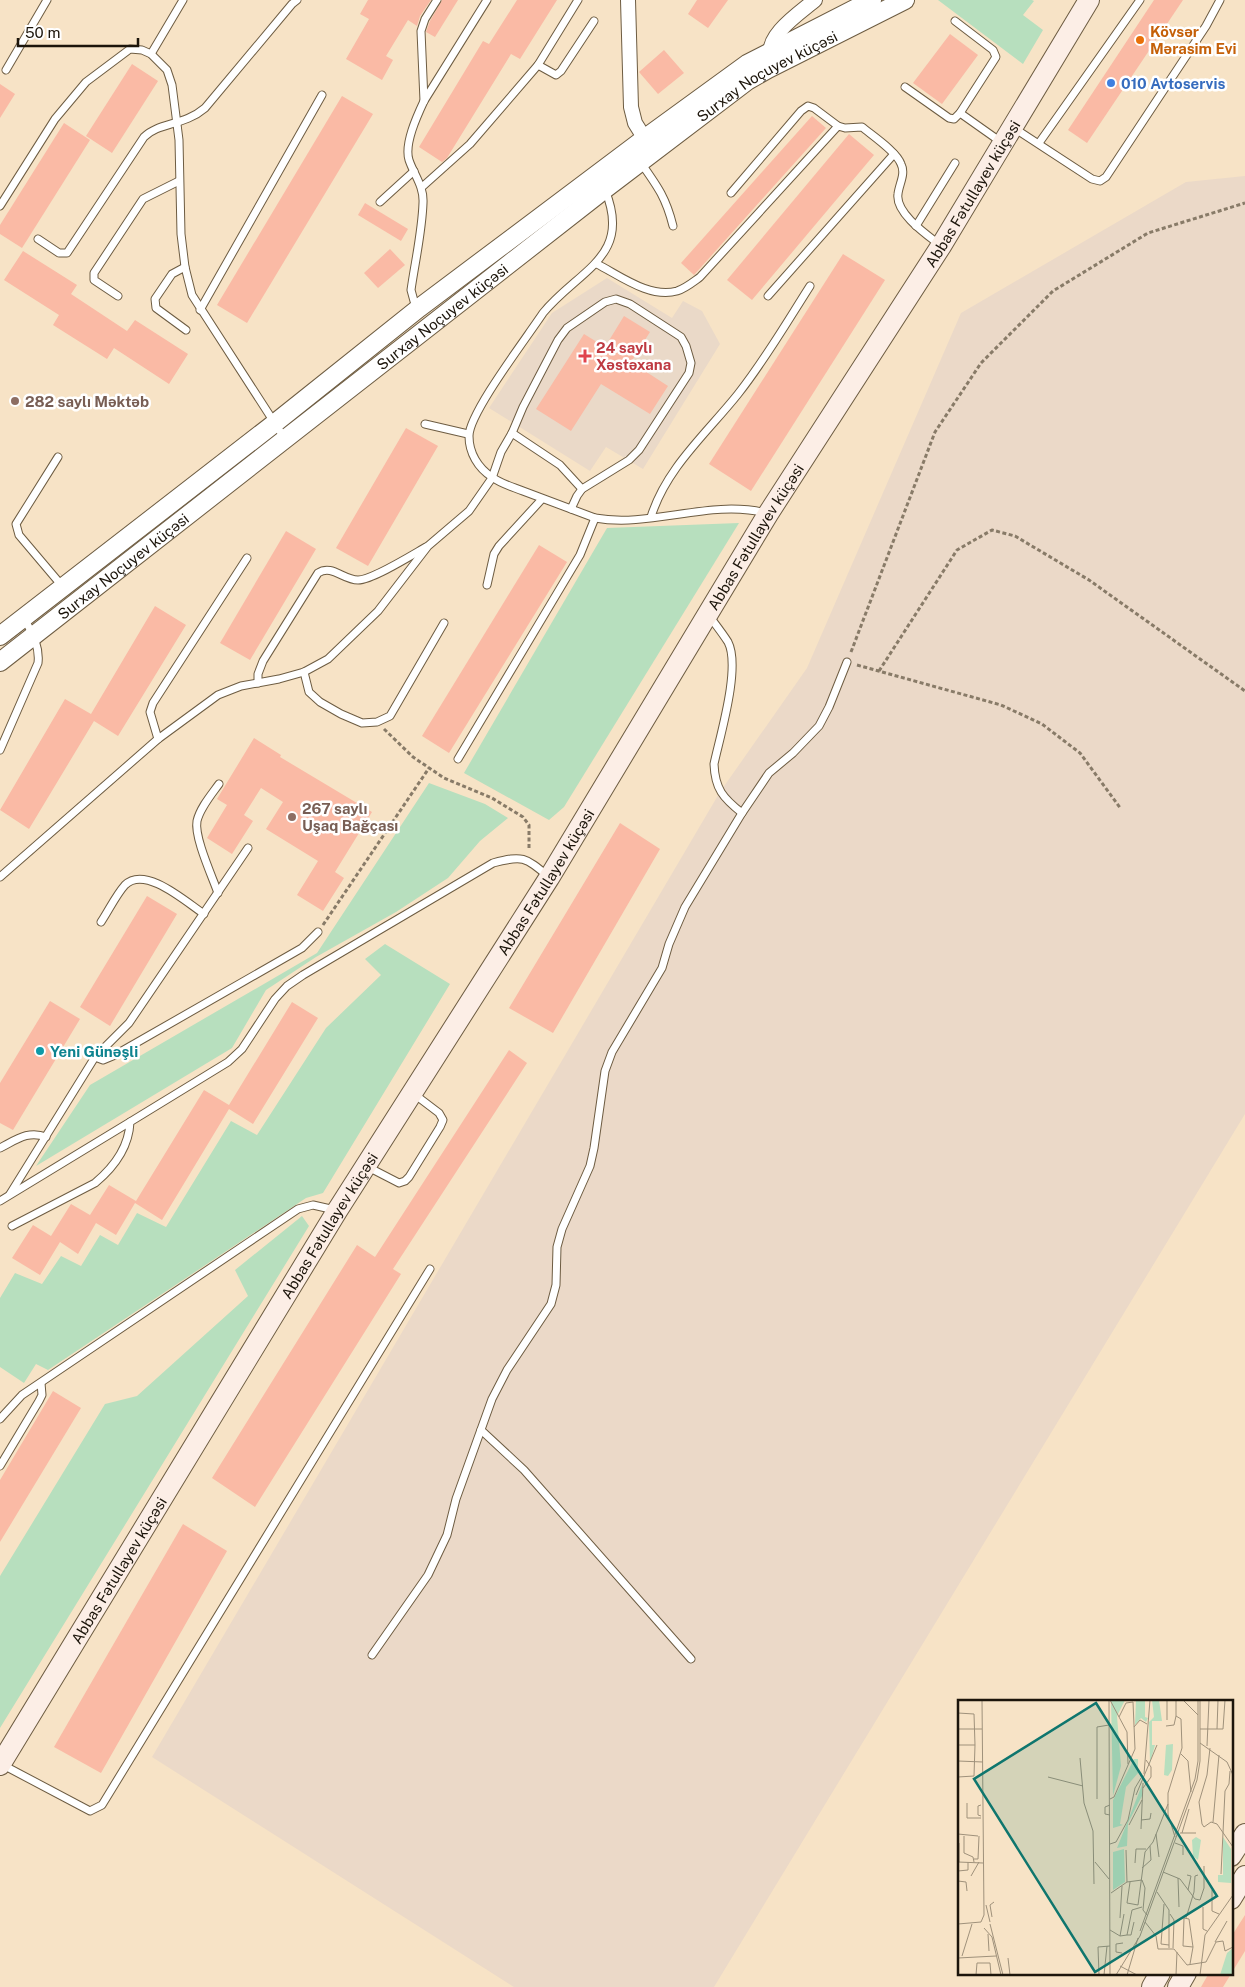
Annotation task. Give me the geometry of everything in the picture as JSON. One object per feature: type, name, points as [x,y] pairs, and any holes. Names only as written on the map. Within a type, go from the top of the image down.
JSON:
[{"type":"main road","name":"Abbas Fətullayev küçəsi","points":[[0,1764],[337,1211],[549,878],[768,514],[941,246],[1089,0]]},
{"type":"main road","points":[[1232,1854],[1242,1835]]},
{"type":"main road","points":[[1232,1897],[1245,1876]]},
{"type":"main road","points":[[1152,1987],[1159,1974]]},
{"type":"main road","points":[[1178,1987],[1185,1974]]},
{"type":"street","points":[[628,0],[631,107],[646,151]]},
{"type":"street","points":[[772,58],[772,42],[778,34],[815,0]]},
{"type":"street","name":"Surxay Noçuyev küçəsi","points":[[0,636],[275,423],[419,308],[747,81],[772,58],[872,0]]},
{"type":"street","name":"Surxay Noçuyev küçəsi","points":[[772,58],[905,0]]},
{"type":"street","name":"Surxay Noçuyev küçəsi","points":[[0,662],[286,439],[601,182],[646,151]]},
{"type":"lane","points":[[6,70],[47,0]]},
{"type":"lane","points":[[151,54],[183,0]]},
{"type":"lane","points":[[38,239],[59,253],[67,253],[144,137],[151,130],[195,117],[205,108],[292,4],[298,0]]},
{"type":"lane","points":[[424,101],[421,31],[425,19],[437,0]]},
{"type":"lane","points":[[419,308],[414,301],[411,290],[423,203],[422,187],[408,158],[409,144],[416,119],[424,101],[487,0]]},
{"type":"lane","points":[[422,187],[470,144],[538,65],[578,0]]},
{"type":"lane","points":[[1039,143],[1140,0]]},
{"type":"lane","points":[[960,114],[1008,136],[1039,143],[1092,179],[1100,181],[1106,177],[1206,26],[1220,0]]},
{"type":"lane","points":[[538,65],[556,75],[561,71],[594,21]]},
{"type":"lane","points":[[905,88],[949,118],[954,119],[960,114],[996,57],[993,50],[955,21]]},
{"type":"lane","points":[[0,206],[55,119],[86,82],[130,49],[142,50],[151,54],[167,70],[172,85],[178,140],[181,234],[185,267],[192,295],[200,310],[286,439]]},
{"type":"lane","points":[[200,310],[322,95]]},
{"type":"lane","points":[[731,193],[801,111],[808,106],[814,108],[838,126],[844,128],[862,127],[894,154],[901,163],[903,175],[898,202],[916,226],[941,246]]},
{"type":"lane","points":[[597,264],[649,290],[675,291],[686,287],[700,277],[838,126]]},
{"type":"lane","points":[[646,151],[659,189],[667,203],[673,226]]},
{"type":"lane","points":[[768,296],[894,154]]},
{"type":"lane","points":[[916,226],[955,163]]},
{"type":"lane","points":[[380,202],[414,172]]},
{"type":"lane","points":[[118,296],[94,280],[94,273],[143,199],[179,181]]},
{"type":"lane","points":[[601,182],[614,220],[613,233],[597,264],[553,301],[487,395],[473,420],[468,434],[470,450],[477,463],[492,478],[595,518],[609,520],[651,517],[717,508],[752,509],[768,514]]},
{"type":"lane","points":[[185,267],[172,274],[154,300],[156,308],[186,330]]},
{"type":"lane","points":[[651,517],[657,498],[670,475],[758,368],[810,286]]},
{"type":"lane","points":[[0,877],[158,739],[218,695],[241,686],[304,672],[328,659],[378,610],[428,546],[468,511],[492,478],[501,452],[512,433],[523,407],[558,340],[567,328],[605,302],[616,299],[630,304],[681,337],[691,363],[689,373],[647,440],[629,460],[582,489],[570,509]]},
{"type":"lane","points":[[425,424],[468,434]]},
{"type":"lane","points":[[512,433],[560,465],[582,489]]},
{"type":"lane","points":[[58,457],[16,524],[19,535],[63,586]]},
{"type":"lane","points":[[487,585],[494,554],[499,546],[542,499]]},
{"type":"lane","points":[[458,759],[580,555],[595,518]]},
{"type":"lane","points":[[258,683],[258,674],[264,661],[318,573],[324,569],[331,569],[349,579],[364,580],[428,546]]},
{"type":"lane","points":[[158,739],[150,712],[153,703],[247,558]]},
{"type":"lane","points":[[708,614],[728,643],[733,659],[731,682],[714,764],[715,776],[720,792],[742,813]]},
{"type":"lane","points":[[0,750],[38,663],[39,654],[34,636],[24,618]]},
{"type":"lane","points":[[304,672],[309,692],[320,702],[362,723],[377,722],[390,716],[444,623]]},
{"type":"lane","points":[[372,1655],[428,1575],[447,1535],[456,1499],[492,1399],[507,1370],[550,1304],[556,1285],[557,1247],[562,1229],[590,1166],[605,1071],[612,1052],[656,979],[685,906],[769,772],[793,753],[819,726],[829,707],[847,662]]},
{"type":"lane","points":[[218,784],[201,811],[197,821],[196,832],[218,893]]},
{"type":"lane","points":[[10,1194],[95,1057],[129,1023],[248,848]]},
{"type":"lane","points":[[0,1201],[228,1062],[242,1049],[275,999],[287,986],[303,975],[493,863],[514,857],[529,860],[549,878]]},
{"type":"lane","points":[[101,922],[125,885],[135,879],[145,879],[157,883],[204,914]]},
{"type":"lane","points":[[95,1057],[104,1060],[115,1056],[302,948],[318,932]]},
{"type":"lane","points":[[366,1166],[399,1183],[409,1177],[443,1120],[439,1113],[413,1093]]},
{"type":"lane","points":[[12,1226],[95,1183],[105,1175],[124,1147],[130,1133],[130,1122]]},
{"type":"lane","points":[[0,1148],[29,1134],[38,1134],[46,1137]]},
{"type":"lane","points":[[0,1419],[22,1395],[298,1209],[313,1204],[337,1211]]},
{"type":"lane","points":[[0,1764],[90,1811],[102,1805],[430,1269]]},
{"type":"lane","points":[[0,1466],[39,1401],[42,1395],[42,1383]]},
{"type":"lane","points":[[481,1430],[524,1470],[691,1658]]},
{"type":"path","points":[[1121,809],[1080,753],[1042,724],[1001,704],[847,662],[935,432],[981,363],[1053,291],[1148,233],[1245,203]]},
{"type":"path","points":[[879,671],[957,550],[992,530],[1015,536],[1089,580],[1245,691]]},
{"type":"path","points":[[377,722],[413,757],[444,778],[492,798],[523,817],[529,824],[529,860]]},
{"type":"path","points":[[318,932],[429,768]]},
{"type":"shaded area","points":[[1245,176],[1245,1114],[714,1987],[514,1987],[152,1757],[720,792],[807,668],[961,313],[1186,182]]},
{"type":"shaded area","points":[[607,278],[672,318],[683,301],[702,311],[720,344],[643,469],[606,447],[590,471],[489,408],[552,313]]},
{"type":"green space","points":[[938,0],[1032,0],[1034,1],[1023,15],[1043,30],[1023,64]]},
{"type":"green space","points":[[739,523],[564,807],[549,820],[464,773],[607,528]]},
{"type":"green space","points":[[429,783],[485,804],[508,818],[480,841],[448,878],[396,912],[316,957],[266,990],[232,1048],[36,1166],[90,1085],[317,953]]},
{"type":"green space","points":[[385,944],[450,984],[323,1193],[306,1198],[48,1370],[36,1364],[24,1383],[0,1367],[0,1298],[15,1273],[42,1284],[61,1256],[81,1266],[100,1235],[118,1245],[137,1213],[166,1227],[231,1121],[257,1135],[326,1028],[381,975],[365,959]]},
{"type":"green space","points":[[302,1216],[309,1226],[0,1728],[0,1576],[105,1404],[137,1396],[248,1296],[235,1270]]},
{"type":"building","points":[[368,0],[431,0],[420,16],[417,26],[408,20],[386,56],[393,60],[382,80],[346,59],[369,19],[360,14]]},
{"type":"building","points":[[442,0],[458,0],[435,37],[426,32]]},
{"type":"building","points":[[517,0],[557,0],[520,59],[511,54],[447,158],[442,162],[419,147],[483,41],[489,44]]},
{"type":"building","points":[[697,0],[728,0],[708,28],[688,14]]},
{"type":"building","points":[[1154,0],[1183,0],[1087,143],[1068,130]]},
{"type":"building","points":[[950,34],[978,55],[942,104],[913,83]]},
{"type":"building","points":[[664,50],[684,73],[658,94],[639,72]]},
{"type":"building","points":[[132,64],[158,81],[112,153],[86,136]]},
{"type":"building","points":[[0,84],[15,94],[0,118]]},
{"type":"building","points":[[342,96],[373,114],[247,323],[217,305]]},
{"type":"building","points":[[812,116],[826,128],[694,275],[681,263]]},
{"type":"building","points":[[64,123],[90,140],[22,248],[0,234],[0,225]]},
{"type":"building","points":[[849,134],[874,155],[752,300],[727,280]]},
{"type":"building","points":[[365,203],[408,229],[401,241],[358,215]]},
{"type":"building","points":[[390,249],[405,265],[378,288],[364,273]]},
{"type":"building","points":[[23,251],[77,285],[71,294],[127,331],[135,320],[188,354],[169,384],[114,348],[107,359],[53,325],[59,315],[4,280]]},
{"type":"building","points":[[843,254],[885,280],[751,491],[709,464]]},
{"type":"building","points":[[624,316],[650,332],[631,362],[668,386],[650,414],[601,384],[571,431],[536,409],[584,334],[605,347]]},
{"type":"building","points":[[406,428],[438,446],[368,566],[336,548]]},
{"type":"building","points":[[286,531],[316,549],[250,660],[220,643]]},
{"type":"building","points":[[539,545],[567,562],[449,753],[422,736]]},
{"type":"building","points":[[155,606],[186,625],[118,736],[94,721],[29,829],[0,810],[65,699],[91,714]]},
{"type":"building","points":[[254,738],[281,755],[280,757],[372,812],[335,872],[344,878],[323,911],[297,895],[318,861],[266,829],[283,802],[261,788],[244,815],[253,821],[232,854],[207,838],[227,805],[217,799]]},
{"type":"building","points":[[620,823],[660,849],[553,1033],[509,1008]]},
{"type":"building","points":[[147,896],[177,914],[110,1026],[80,1007]]},
{"type":"building","name":"Yeni Günəşli","points":[[50,1001],[80,1019],[13,1130],[0,1123],[0,1083]]},
{"type":"building","points":[[292,1002],[318,1018],[253,1124],[229,1109],[162,1220],[135,1203],[116,1235],[96,1223],[78,1254],[60,1242],[40,1275],[12,1258],[33,1225],[51,1236],[71,1204],[90,1215],[109,1185],[136,1201],[204,1090],[229,1105]]},
{"type":"building","points":[[509,1050],[527,1063],[393,1269],[401,1274],[255,1507],[212,1478],[357,1245],[375,1257]]},
{"type":"building","points":[[53,1391],[81,1408],[0,1542],[0,1480]]},
{"type":"building","points":[[183,1524],[227,1551],[101,1773],[54,1747]]},
{"type":"building","points":[[1245,1915],[1245,1951],[1232,1972],[1232,1935]]},
{"type":"building","points":[[1208,1974],[1231,1974],[1223,1987],[1201,1987]]},
{"type":"place","name":"Kövsər Mərasim Evi","points":[[1140,40]]},
{"type":"place","name":"010 Avtoservis","points":[[1111,83]]},
{"type":"place","name":"24 saylı Xəstəxana","points":[[585,356]]},
{"type":"place","name":"282 saylı Məktəb","points":[[15,401]]},
{"type":"place","name":"267 saylı Uşaq Bağçası","points":[[292,817]]},
{"type":"place","name":"Yeni Günəşli","points":[[40,1051]]}]
